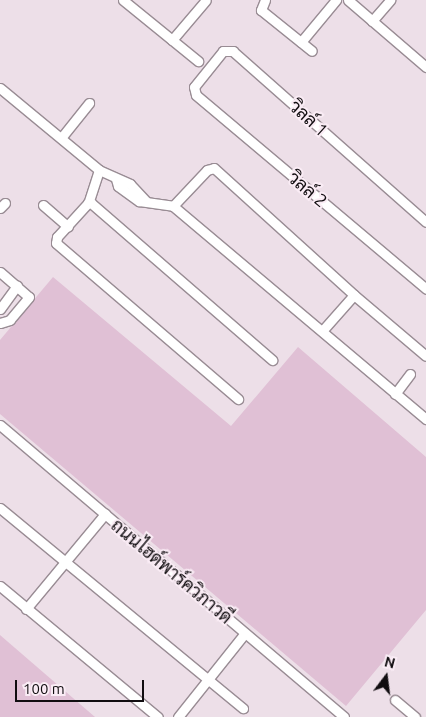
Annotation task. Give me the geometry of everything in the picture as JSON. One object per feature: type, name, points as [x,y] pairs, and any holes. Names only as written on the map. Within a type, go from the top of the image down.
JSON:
[{"type":"street","points":[[172,40],[206,0]]},
{"type":"street","points":[[265,0],[261,10],[312,51]]},
{"type":"street","points":[[301,42],[336,0]]},
{"type":"street","points":[[348,0],[426,67]]},
{"type":"street","points":[[372,21],[390,0]]},
{"type":"street","points":[[127,1],[198,61]]},
{"type":"street","name":"วิลล์ 1","points":[[194,87],[223,51],[233,51],[426,222]]},
{"type":"street","name":"วิลล์ 2","points":[[194,87],[196,95],[426,289]]},
{"type":"street","points":[[0,88],[99,170],[116,179],[117,185],[139,201],[173,206],[426,420]]},
{"type":"street","points":[[61,138],[90,103]]},
{"type":"street","points":[[173,206],[208,170],[214,168],[354,295],[426,356]]},
{"type":"street","points":[[99,170],[88,203],[56,238],[56,243],[238,399]]},
{"type":"street","points":[[88,203],[91,203],[272,360]]},
{"type":"street","points":[[43,205],[68,227]]},
{"type":"street","points":[[0,272],[29,297],[10,320],[0,323]]},
{"type":"street","points":[[0,310],[17,286]]},
{"type":"street","points":[[322,331],[354,295]]},
{"type":"street","points":[[395,394],[410,374]]},
{"type":"street","name":"ถนนไฮด์พาร์ควิภาวดี","points":[[0,425],[344,717]]},
{"type":"street","points":[[0,508],[243,708]]},
{"type":"street","points":[[26,609],[105,514]]},
{"type":"street","points":[[0,586],[158,717]]},
{"type":"street","points":[[178,717],[245,633]]},
{"type":"street","points":[[395,700],[416,717]]},
{"type":"shaded area","points":[[53,277],[231,426],[298,347],[426,457],[426,610],[346,706],[0,414],[0,340]]},
{"type":"shaded area","points":[[0,635],[95,717],[0,717]]}]
